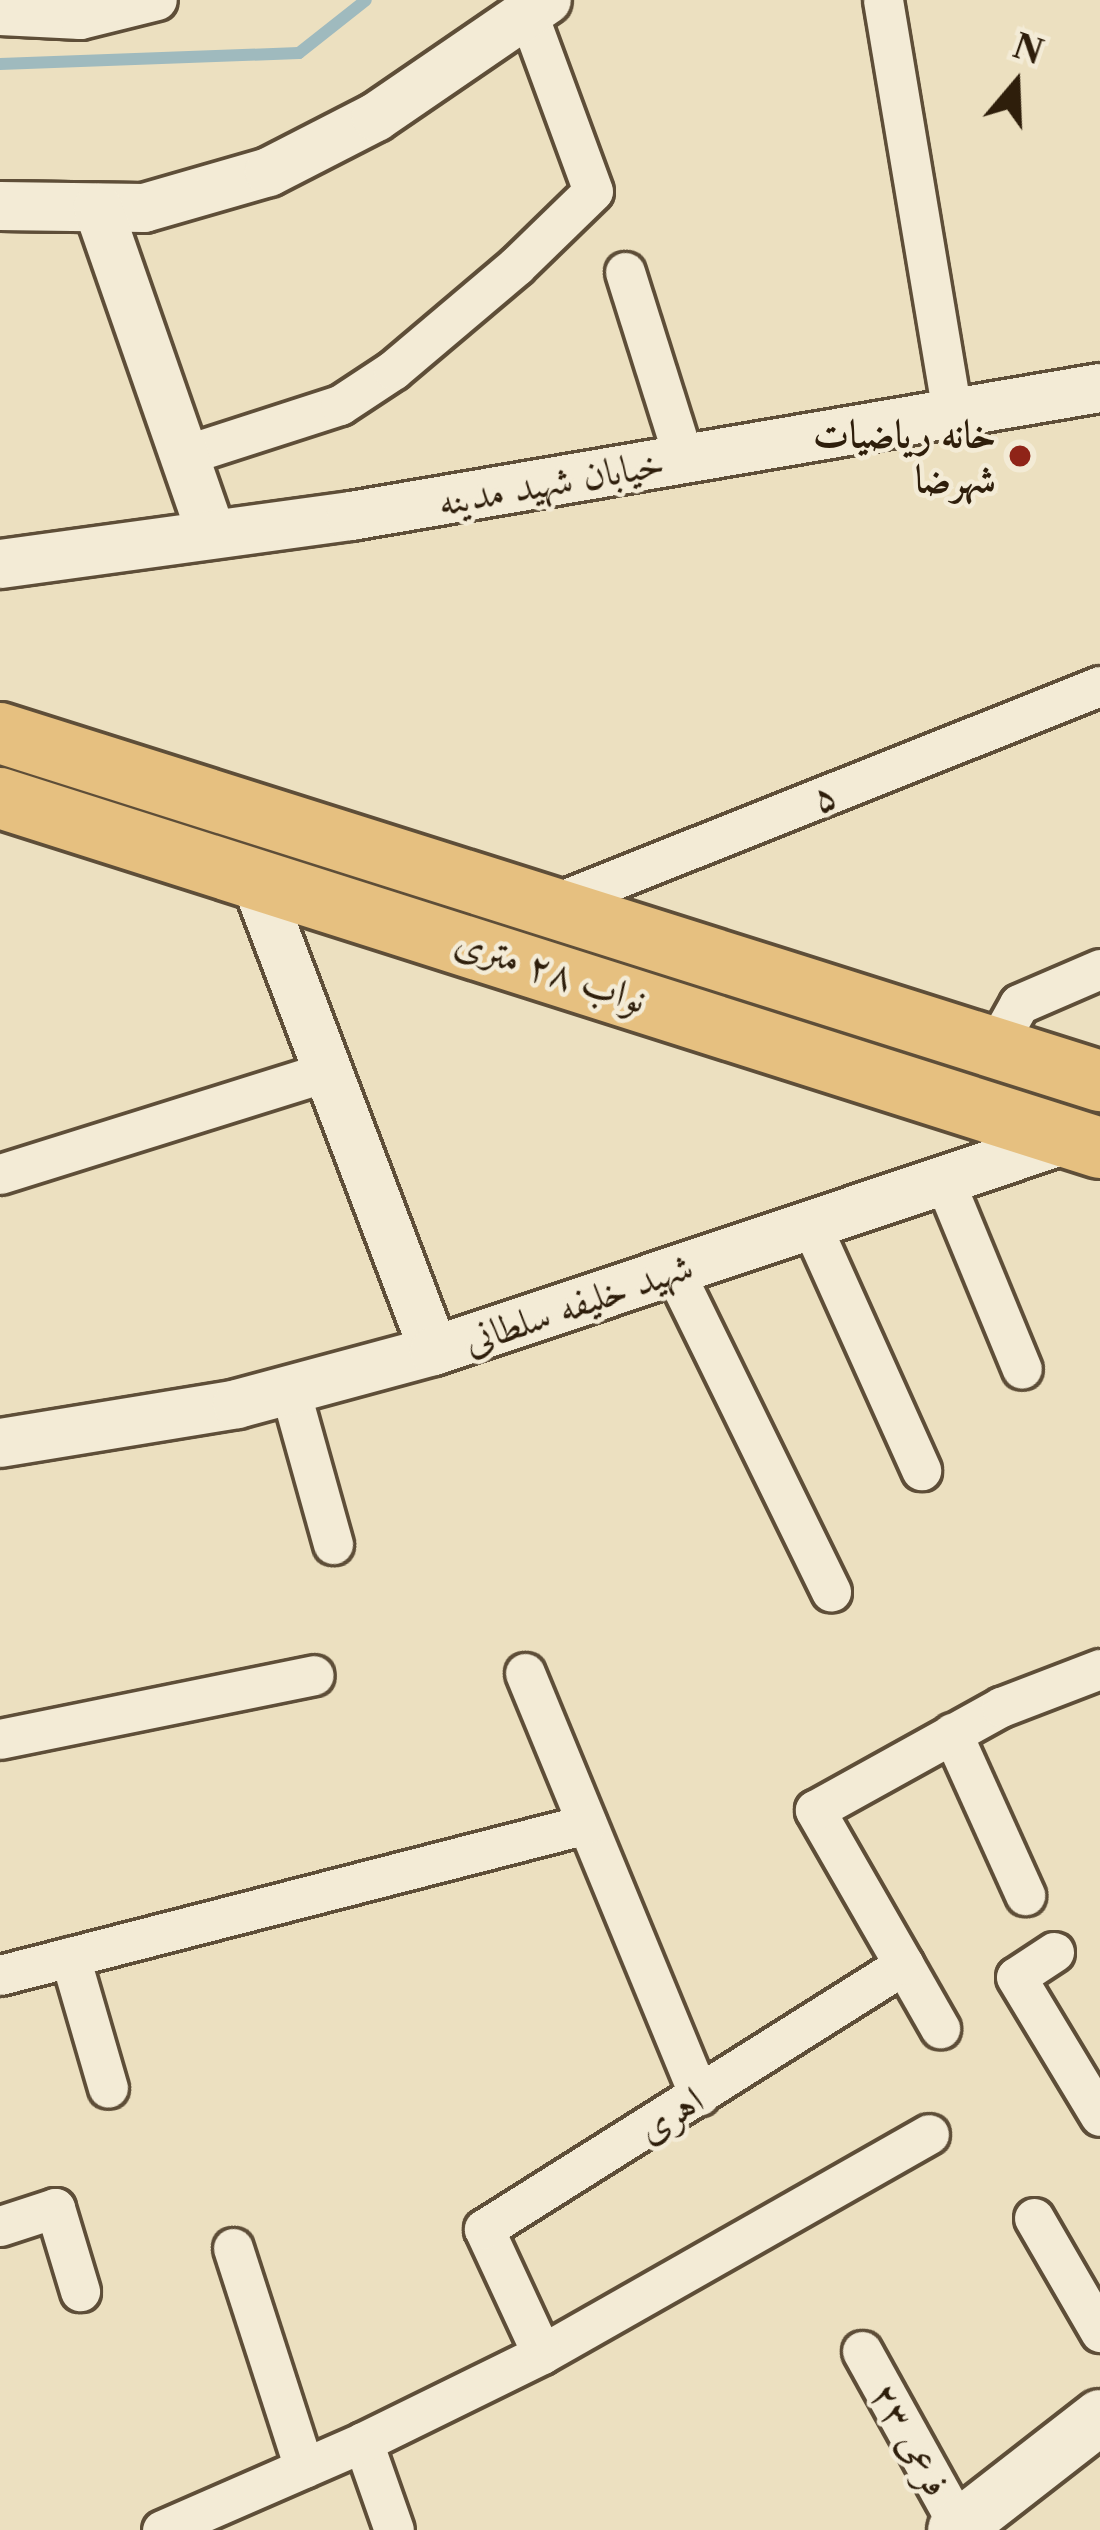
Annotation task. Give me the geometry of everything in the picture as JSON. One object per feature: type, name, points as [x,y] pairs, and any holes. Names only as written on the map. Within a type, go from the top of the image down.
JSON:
[{"type":"main road","name":"نواب ۲۸ متری","points":[[0,733],[1100,1081]]},
{"type":"main road","name":"نواب ۲۸ متری","points":[[0,798],[253,874],[1085,1143]]},
{"type":"main road","points":[[957,2528],[1100,2417]]},
{"type":"street","points":[[0,15],[80,19],[158,0]]},
{"type":"street","points":[[883,0],[952,412]]},
{"type":"street","points":[[0,206],[144,208],[268,172],[376,117],[538,7],[593,190],[499,281],[393,370],[340,405],[184,455]]},
{"type":"street","points":[[98,208],[211,533]]},
{"type":"street","points":[[625,272],[684,459]]},
{"type":"street","name":"خیابان شهید مدینه","points":[[0,564],[684,459],[1100,388]]},
{"type":"street","name":"۵","points":[[548,906],[1100,686]]},
{"type":"street","name":"شهید خلیفه سلطانی","points":[[253,874],[434,1352],[944,1180],[1085,1143]]},
{"type":"street","points":[[994,1047],[1019,1004],[1100,969]]},
{"type":"street","points":[[0,1174],[328,1070]]},
{"type":"street","points":[[944,1180],[1022,1369]]},
{"type":"street","points":[[811,1225],[921,1470]]},
{"type":"street","points":[[674,1271],[831,1592]]},
{"type":"street","points":[[0,1443],[237,1404],[434,1352]]},
{"type":"street","points":[[290,1390],[333,1544]]},
{"type":"street","points":[[940,2028],[815,1810],[1001,1707],[1100,1669]]},
{"type":"street","points":[[525,1673],[699,2096]]},
{"type":"street","points":[[0,1739],[314,1675]]},
{"type":"street","points":[[952,1733],[1025,1895]]},
{"type":"street","points":[[0,1975],[587,1824]]},
{"type":"street","points":[[1054,1952],[1016,1977],[1100,2116]]},
{"type":"street","points":[[70,1957],[107,2088]]},
{"type":"street","name":"اهری","points":[[542,2354],[484,2229],[904,1965]]},
{"type":"street","points":[[162,2530],[362,2442],[542,2354],[929,2134]]},
{"type":"street","points":[[0,2226],[55,2208],[80,2291]]},
{"type":"street","points":[[1034,2218],[1100,2332]]},
{"type":"street","points":[[232,2248],[304,2468]]},
{"type":"street","name":"فرعی ۲۳","points":[[862,2351],[957,2528]]},
{"type":"street","points":[[362,2442],[394,2530]]},
{"type":"waterway","points":[[0,64],[299,53],[366,0]]},
{"type":"place","name":"خانه ریاضیات شهرضا","points":[[1020,456]]}]
